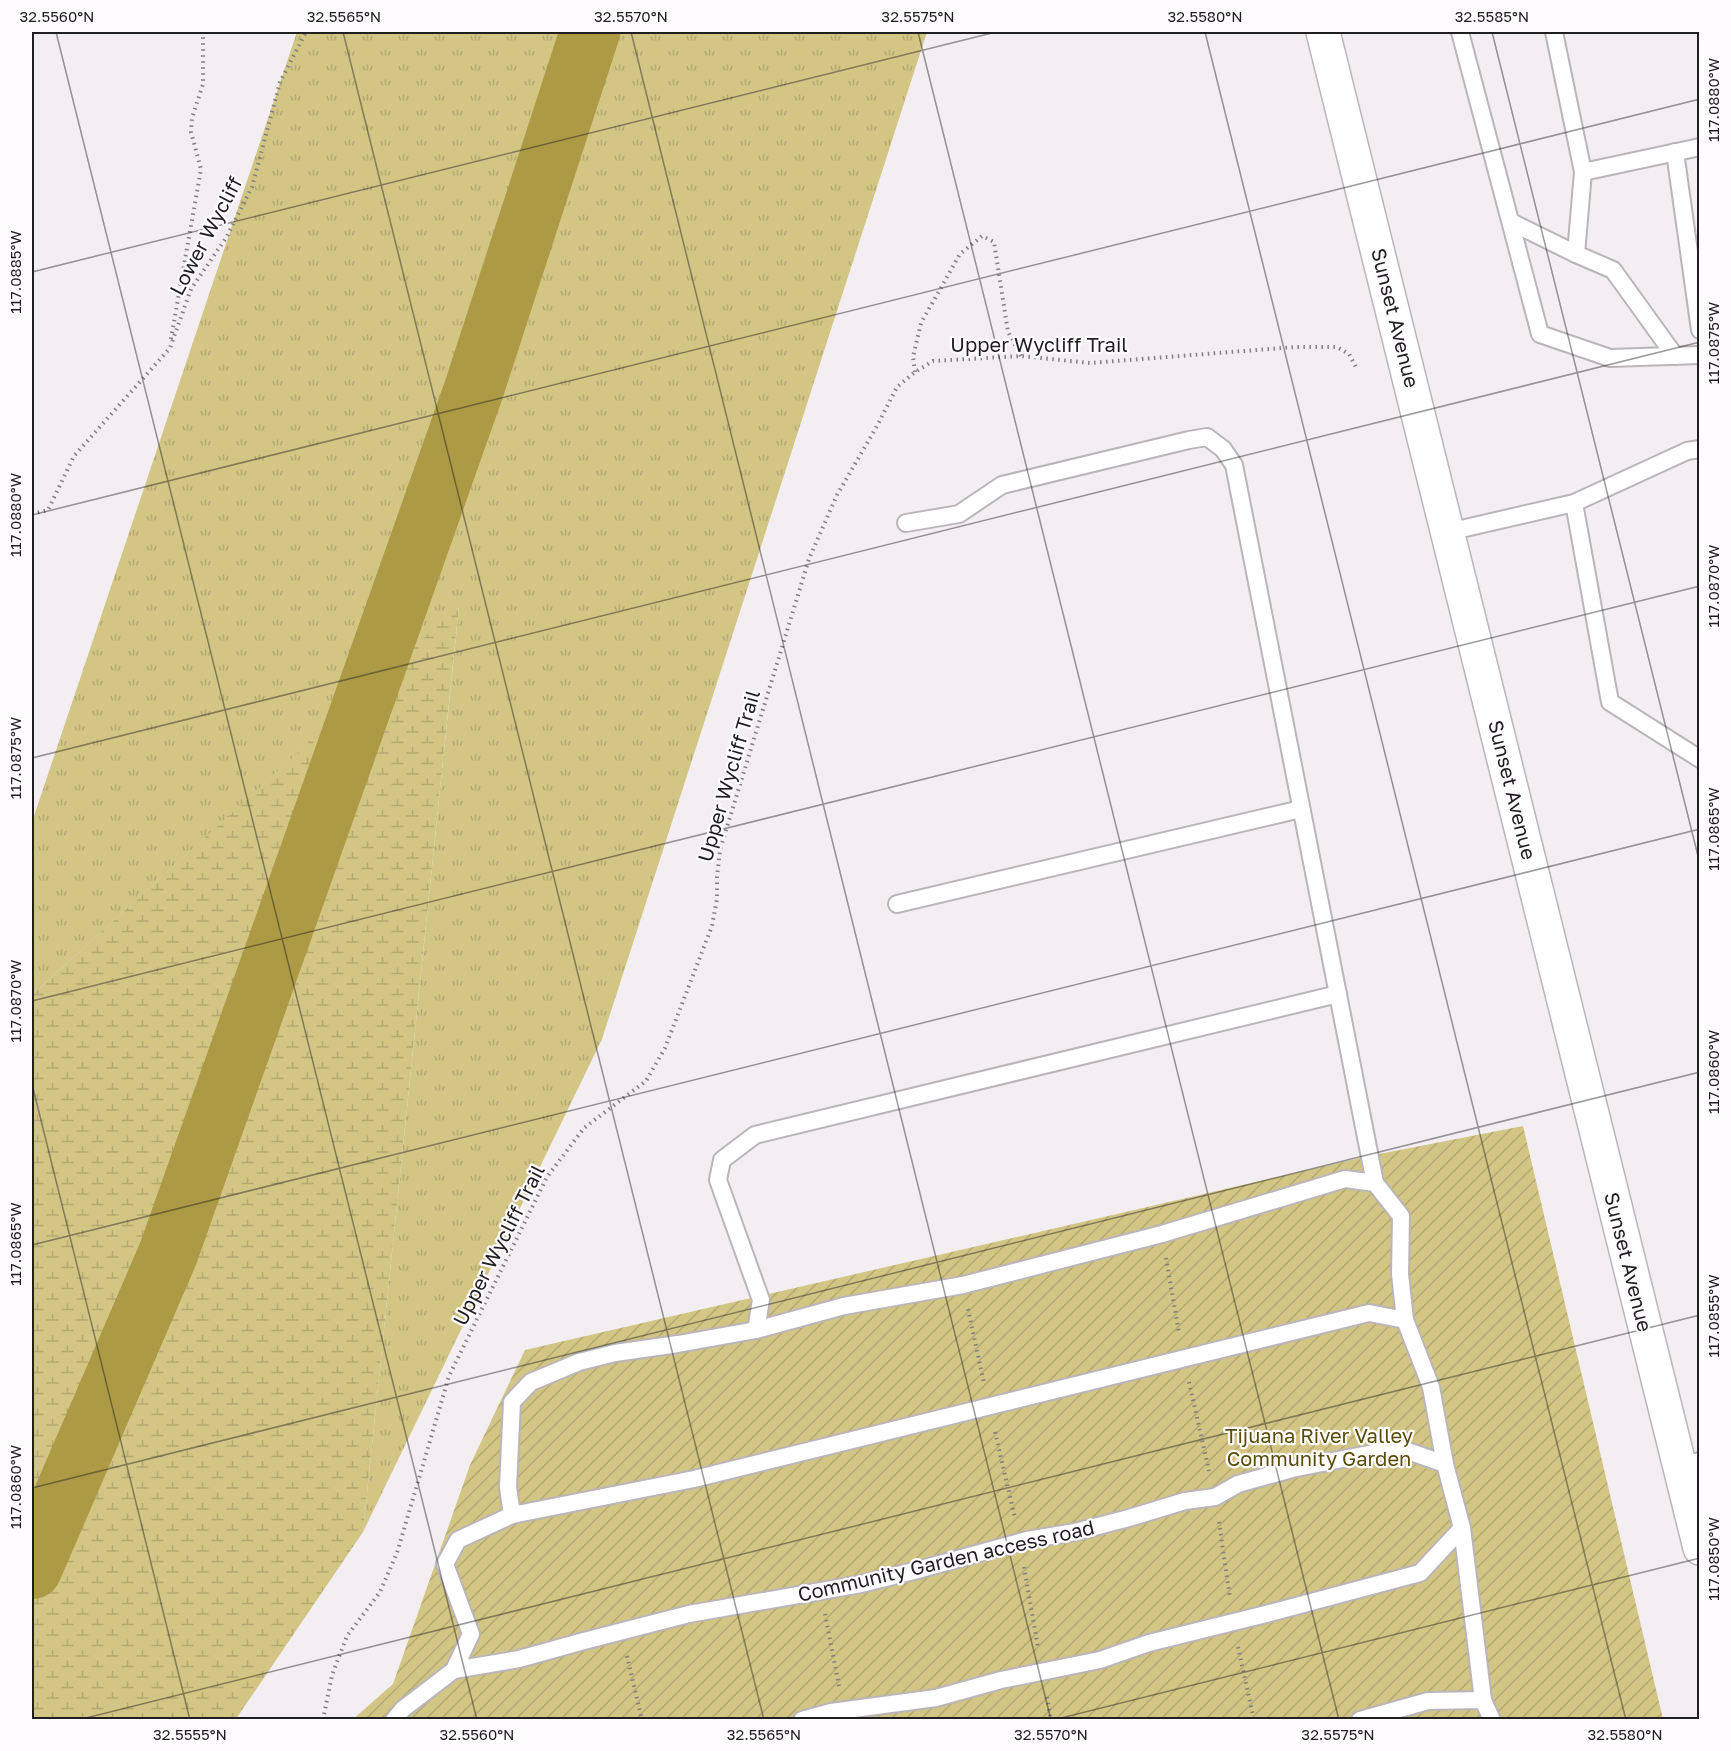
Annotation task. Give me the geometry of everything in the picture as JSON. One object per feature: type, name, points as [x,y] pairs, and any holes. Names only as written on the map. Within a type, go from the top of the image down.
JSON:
[{"type":"street","name":"Sunset Avenue","points":[[1323,32],[1448,532],[1689,1463],[1698,1536]]},
{"type":"lane","points":[[1460,32],[1540,334],[1610,358],[1700,355]]},
{"type":"lane","points":[[1554,32],[1583,172],[1576,254]]},
{"type":"lane","points":[[1583,172],[1700,147]]},
{"type":"lane","points":[[1675,152],[1700,330]]},
{"type":"lane","points":[[1511,222],[1613,270],[1675,356]]},
{"type":"lane","points":[[906,523],[959,513],[1002,485],[1207,437],[1223,449],[1234,465],[1375,1183],[1401,1215],[1400,1274],[1405,1320],[1431,1387],[1445,1464],[1462,1528],[1482,1700],[1492,1719]]},
{"type":"lane","points":[[1448,532],[1574,503],[1687,450],[1700,449]]},
{"type":"lane","points":[[1574,503],[1610,702],[1700,759]]},
{"type":"lane","points":[[897,904],[1301,809]]},
{"type":"lane","points":[[756,1330],[761,1300],[718,1180],[722,1160],[755,1135],[1338,994]]},
{"type":"lane","points":[[512,1515],[507,1487],[512,1402],[531,1382],[579,1362],[615,1353],[756,1330],[844,1306],[963,1285],[1162,1234],[1345,1179],[1375,1183]]},
{"type":"lane","points":[[454,1670],[471,1634],[445,1564],[458,1540],[512,1515],[694,1479],[1369,1313],[1405,1320]]},
{"type":"lane","name":"Community Garden access road","points":[[394,1719],[403,1708],[454,1670],[519,1659],[689,1614],[821,1592],[904,1574],[1020,1542],[1075,1532],[1129,1518],[1185,1501],[1215,1497],[1238,1484],[1292,1469],[1400,1448],[1445,1464]]},
{"type":"lane","points":[[802,1719],[844,1710],[936,1698],[1001,1680],[1100,1660],[1149,1643],[1420,1573],[1462,1528]]},
{"type":"lane","points":[[1360,1719],[1428,1701],[1482,1700]]},
{"type":"path","points":[[170,348],[201,169],[192,132],[192,118],[203,84],[203,32]]},
{"type":"path","name":"Lower Wycliff","points":[[32,514],[48,510],[74,456],[170,348],[191,290],[226,238],[252,187],[280,82],[306,32]]},
{"type":"path","points":[[915,372],[913,357],[921,323],[960,254],[982,236],[994,242],[1008,332],[1021,356]]},
{"type":"path","name":"Upper Wycliff Trail","points":[[323,1719],[332,1675],[347,1636],[380,1592],[397,1553],[449,1376],[548,1177],[584,1128],[646,1081],[665,1048],[712,926],[717,899],[720,850],[809,559],[837,495],[897,387],[933,361],[1021,356],[1090,363],[1295,347],[1337,347],[1350,354],[1357,369]]},
{"type":"path","points":[[963,1285],[1020,1542],[1051,1719]]},
{"type":"path","points":[[821,1592],[844,1710]]},
{"type":"path","points":[[622,1631],[642,1719]]},
{"type":"green space","points":[[297,32],[927,32],[602,1039],[363,1532],[459,607],[32,995],[32,822]]},
{"type":"green space","points":[[459,606],[363,1532],[236,1719],[32,1719],[32,995]]},
{"type":"green space","name":"Tijuana River Valley Community Garden","points":[[1523,1126],[1663,1719],[352,1720],[393,1684],[470,1465],[525,1350],[1369,1156]]},
{"type":"waterway","points":[[32,1569],[168,1254],[474,389],[590,32]]}]
